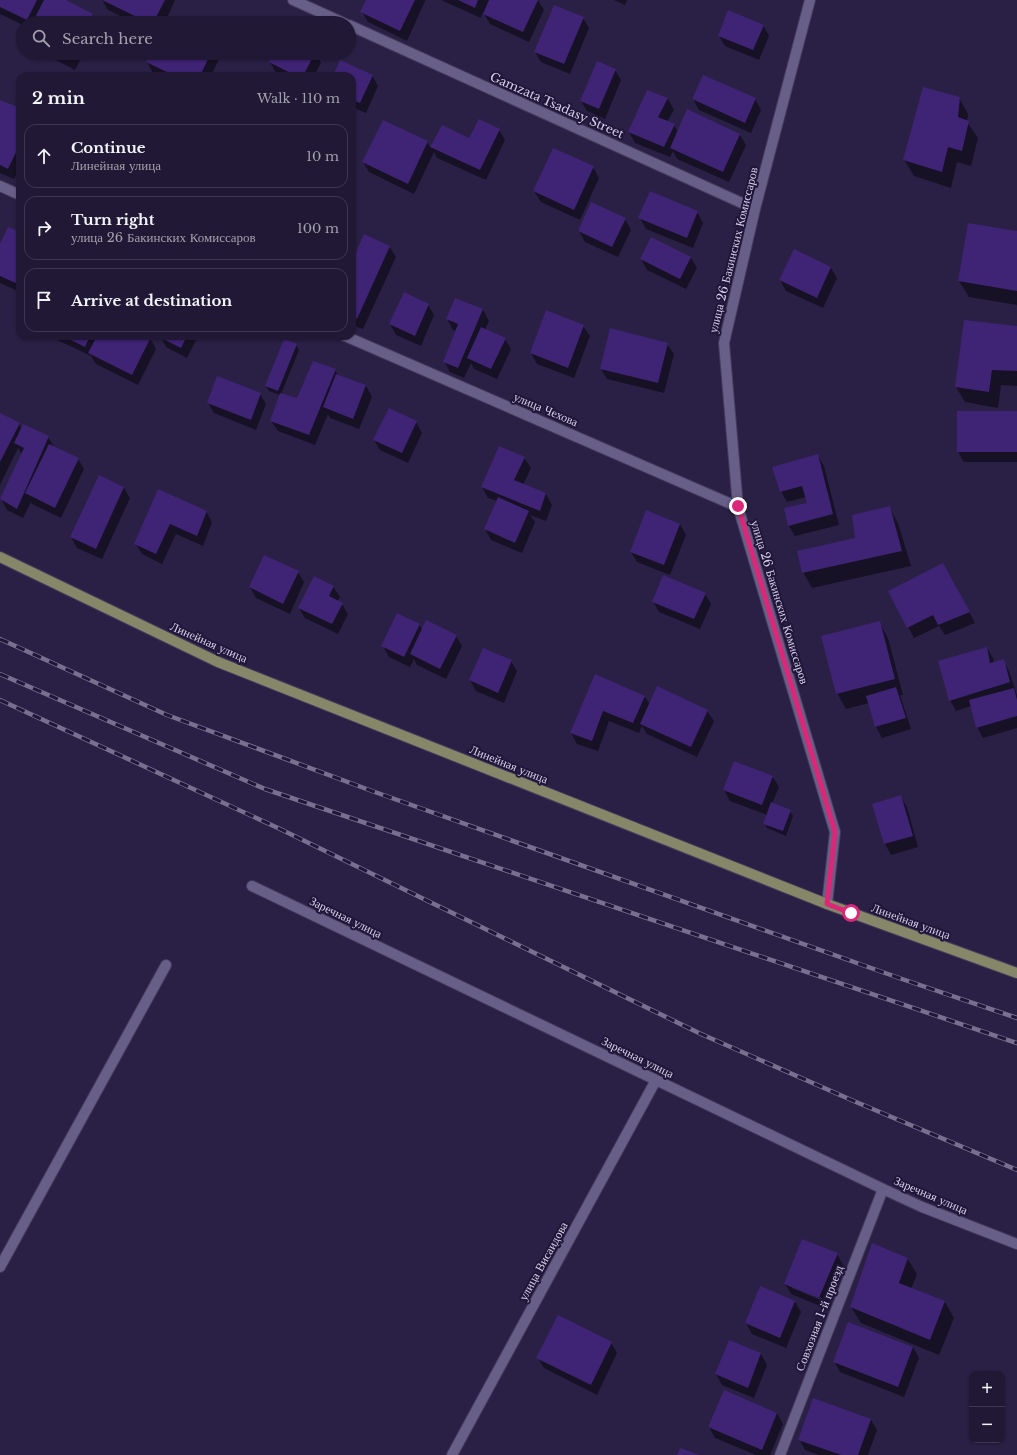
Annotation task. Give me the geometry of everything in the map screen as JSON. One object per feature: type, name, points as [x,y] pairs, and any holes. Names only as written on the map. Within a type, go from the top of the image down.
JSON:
[{"type":"main road","name":"Линейная улица","points":[[0,557],[218,662],[827,904],[1017,973]]},
{"type":"street","points":[[293,0],[328,16]]},
{"type":"street","name":"улица 26 Бакинских Комиссаров","points":[[810,0],[755,209],[724,343],[738,506],[835,832],[827,904]]},
{"type":"street","name":"Gamzata Tsadasy Street","points":[[356,28],[755,209]]},
{"type":"street","points":[[0,186],[16,193]]},
{"type":"street","name":"улица Чехова","points":[[354,340],[738,506]]},
{"type":"street","name":"Заречная улица","points":[[252,886],[883,1189],[922,1207],[1017,1244]]},
{"type":"street","points":[[0,1267],[166,964]]},
{"type":"street","name":"улица Висаидова","points":[[452,1455],[656,1080]]},
{"type":"street","name":"Совхозная 1-й проезд","points":[[780,1455],[883,1189]]},
{"type":"building","points":[[0,0],[37,0],[29,16],[19,16],[0,7]]},
{"type":"building","points":[[44,0],[66,0],[93,14],[92,16],[36,16]]},
{"type":"building","points":[[102,0],[165,0],[157,16],[135,16]]},
{"type":"building","points":[[366,0],[415,0],[400,31],[360,12]]},
{"type":"building","points":[[458,0],[478,0],[475,8]]},
{"type":"building","points":[[489,0],[538,0],[523,32],[483,14]]},
{"type":"building","points":[[554,5],[584,17],[564,64],[534,52]]},
{"type":"building","points":[[728,10],[764,25],[753,50],[718,36]]},
{"type":"building","points":[[147,60],[208,60],[202,72],[167,72],[146,62]]},
{"type":"building","points":[[270,60],[311,60],[305,72],[288,72],[269,62]]},
{"type":"building","points":[[340,60],[373,75],[360,103],[356,102],[356,72],[335,72]]},
{"type":"building","points":[[597,61],[616,69],[599,109],[580,101]]},
{"type":"building","points":[[703,75],[756,98],[745,123],[692,99]]},
{"type":"building","points":[[923,87],[960,97],[958,117],[969,121],[962,151],[948,147],[942,172],[903,160]]},
{"type":"building","points":[[647,90],[668,98],[658,117],[675,124],[664,147],[628,132]]},
{"type":"building","points":[[0,100],[16,106],[16,152],[8,169],[0,165]]},
{"type":"building","points":[[687,109],[740,134],[723,172],[670,148]]},
{"type":"building","points":[[479,119],[500,129],[480,170],[430,147],[442,125],[469,138]]},
{"type":"building","points":[[383,120],[428,141],[408,184],[362,162]]},
{"type":"building","points":[[553,148],[594,166],[574,210],[533,191]]},
{"type":"building","points":[[650,191],[698,211],[687,238],[638,218]]},
{"type":"building","points":[[591,202],[626,218],[612,247],[578,231]]},
{"type":"building","points":[[968,223],[1017,231],[1017,291],[958,281]]},
{"type":"building","points":[[8,227],[16,230],[16,283],[0,276],[0,244]]},
{"type":"building","points":[[364,234],[390,246],[357,319],[356,319],[356,253]]},
{"type":"building","points":[[651,237],[691,257],[680,279],[640,259]]},
{"type":"building","points":[[794,249],[831,267],[817,298],[779,280]]},
{"type":"building","points":[[404,292],[429,304],[415,336],[389,324]]},
{"type":"building","points":[[455,298],[483,309],[458,368],[443,362],[458,324],[446,319]]},
{"type":"building","points":[[546,310],[584,325],[568,368],[530,353]]},
{"type":"building","points":[[964,320],[1017,326],[1017,371],[992,370],[989,392],[955,387]]},
{"type":"building","points":[[481,327],[506,338],[491,369],[467,358]]},
{"type":"building","points":[[610,328],[668,343],[658,383],[600,369]]},
{"type":"building","points":[[71,340],[88,340],[85,347]]},
{"type":"building","points":[[95,340],[150,340],[132,375],[88,353]]},
{"type":"building","points":[[165,340],[185,340],[181,348]]},
{"type":"building","points":[[284,340],[297,344],[278,391],[265,386]]},
{"type":"building","points":[[313,361],[336,369],[309,435],[270,421],[280,393],[297,398]]},
{"type":"building","points":[[336,374],[366,385],[353,419],[323,407]]},
{"type":"building","points":[[217,376],[261,393],[251,420],[207,403]]},
{"type":"building","points":[[389,408],[417,421],[402,453],[373,440]]},
{"type":"building","points":[[957,411],[1017,411],[1017,452],[957,452]]},
{"type":"building","points":[[0,413],[20,423],[0,462]]},
{"type":"building","points":[[23,424],[49,436],[17,509],[0,499],[24,448],[14,443]]},
{"type":"building","points":[[49,444],[79,458],[55,508],[25,493]]},
{"type":"building","points":[[499,446],[525,457],[514,480],[546,493],[540,511],[481,487]]},
{"type":"building","points":[[818,454],[833,514],[788,526],[784,508],[807,503],[802,486],[780,492],[772,467]]},
{"type":"building","points":[[99,475],[124,487],[96,549],[70,537]]},
{"type":"building","points":[[158,489],[207,511],[197,536],[170,524],[156,554],[134,544]]},
{"type":"building","points":[[498,497],[529,511],[515,543],[484,529]]},
{"type":"building","points":[[890,506],[902,551],[802,573],[797,551],[855,538],[852,515]]},
{"type":"building","points":[[646,510],[680,524],[664,565],[630,552]]},
{"type":"building","points":[[264,555],[299,571],[283,604],[249,587]]},
{"type":"building","points":[[943,563],[970,612],[938,625],[933,615],[907,628],[888,591]]},
{"type":"building","points":[[663,575],[706,593],[694,619],[652,602]]},
{"type":"building","points":[[314,576],[334,586],[329,596],[343,603],[332,624],[298,608]]},
{"type":"building","points":[[397,613],[420,624],[404,657],[381,646]]},
{"type":"building","points":[[426,620],[457,635],[440,669],[410,654]]},
{"type":"building","points":[[880,621],[895,679],[836,694],[821,636]]},
{"type":"building","points":[[987,647],[990,663],[1004,659],[1010,682],[949,701],[938,661]]},
{"type":"building","points":[[483,648],[512,660],[498,693],[469,680]]},
{"type":"building","points":[[595,674],[645,696],[633,723],[603,711],[592,741],[570,733]]},
{"type":"building","points":[[657,686],[708,710],[691,747],[640,724]]},
{"type":"building","points":[[896,687],[906,718],[875,727],[866,696]]},
{"type":"building","points":[[1014,688],[1017,700],[1017,716],[976,728],[969,700]]},
{"type":"building","points":[[734,761],[773,776],[762,805],[723,790]]},
{"type":"building","points":[[901,795],[913,836],[884,844],[872,804]]},
{"type":"building","points":[[771,802],[791,810],[783,831],[763,824]]},
{"type":"building","points":[[802,1239],[838,1253],[819,1298],[784,1284]]},
{"type":"building","points":[[872,1243],[908,1258],[899,1283],[945,1301],[930,1340],[850,1307]]},
{"type":"building","points":[[760,1286],[795,1301],[780,1338],[745,1323]]},
{"type":"building","points":[[558,1315],[612,1342],[591,1385],[536,1358]]},
{"type":"building","points":[[848,1322],[913,1347],[898,1387],[833,1362]]},
{"type":"building","points":[[729,1340],[761,1353],[748,1388],[715,1374]]},
{"type":"building","points":[[724,1390],[777,1413],[762,1450],[708,1427]]},
{"type":"building","points":[[813,1398],[871,1419],[858,1455],[841,1455],[798,1440]]},
{"type":"building","points":[[680,1448],[699,1455],[677,1455]]},
{"type":"railway","points":[[0,639],[167,715],[372,791],[902,979],[1017,1018]]},
{"type":"railway","points":[[0,674],[265,789],[1017,1043]]},
{"type":"railway","points":[[0,700],[278,828],[701,1034],[1017,1170]]},
{"type":"route","points":[[738,506],[835,832],[827,904],[851,913]]}]
